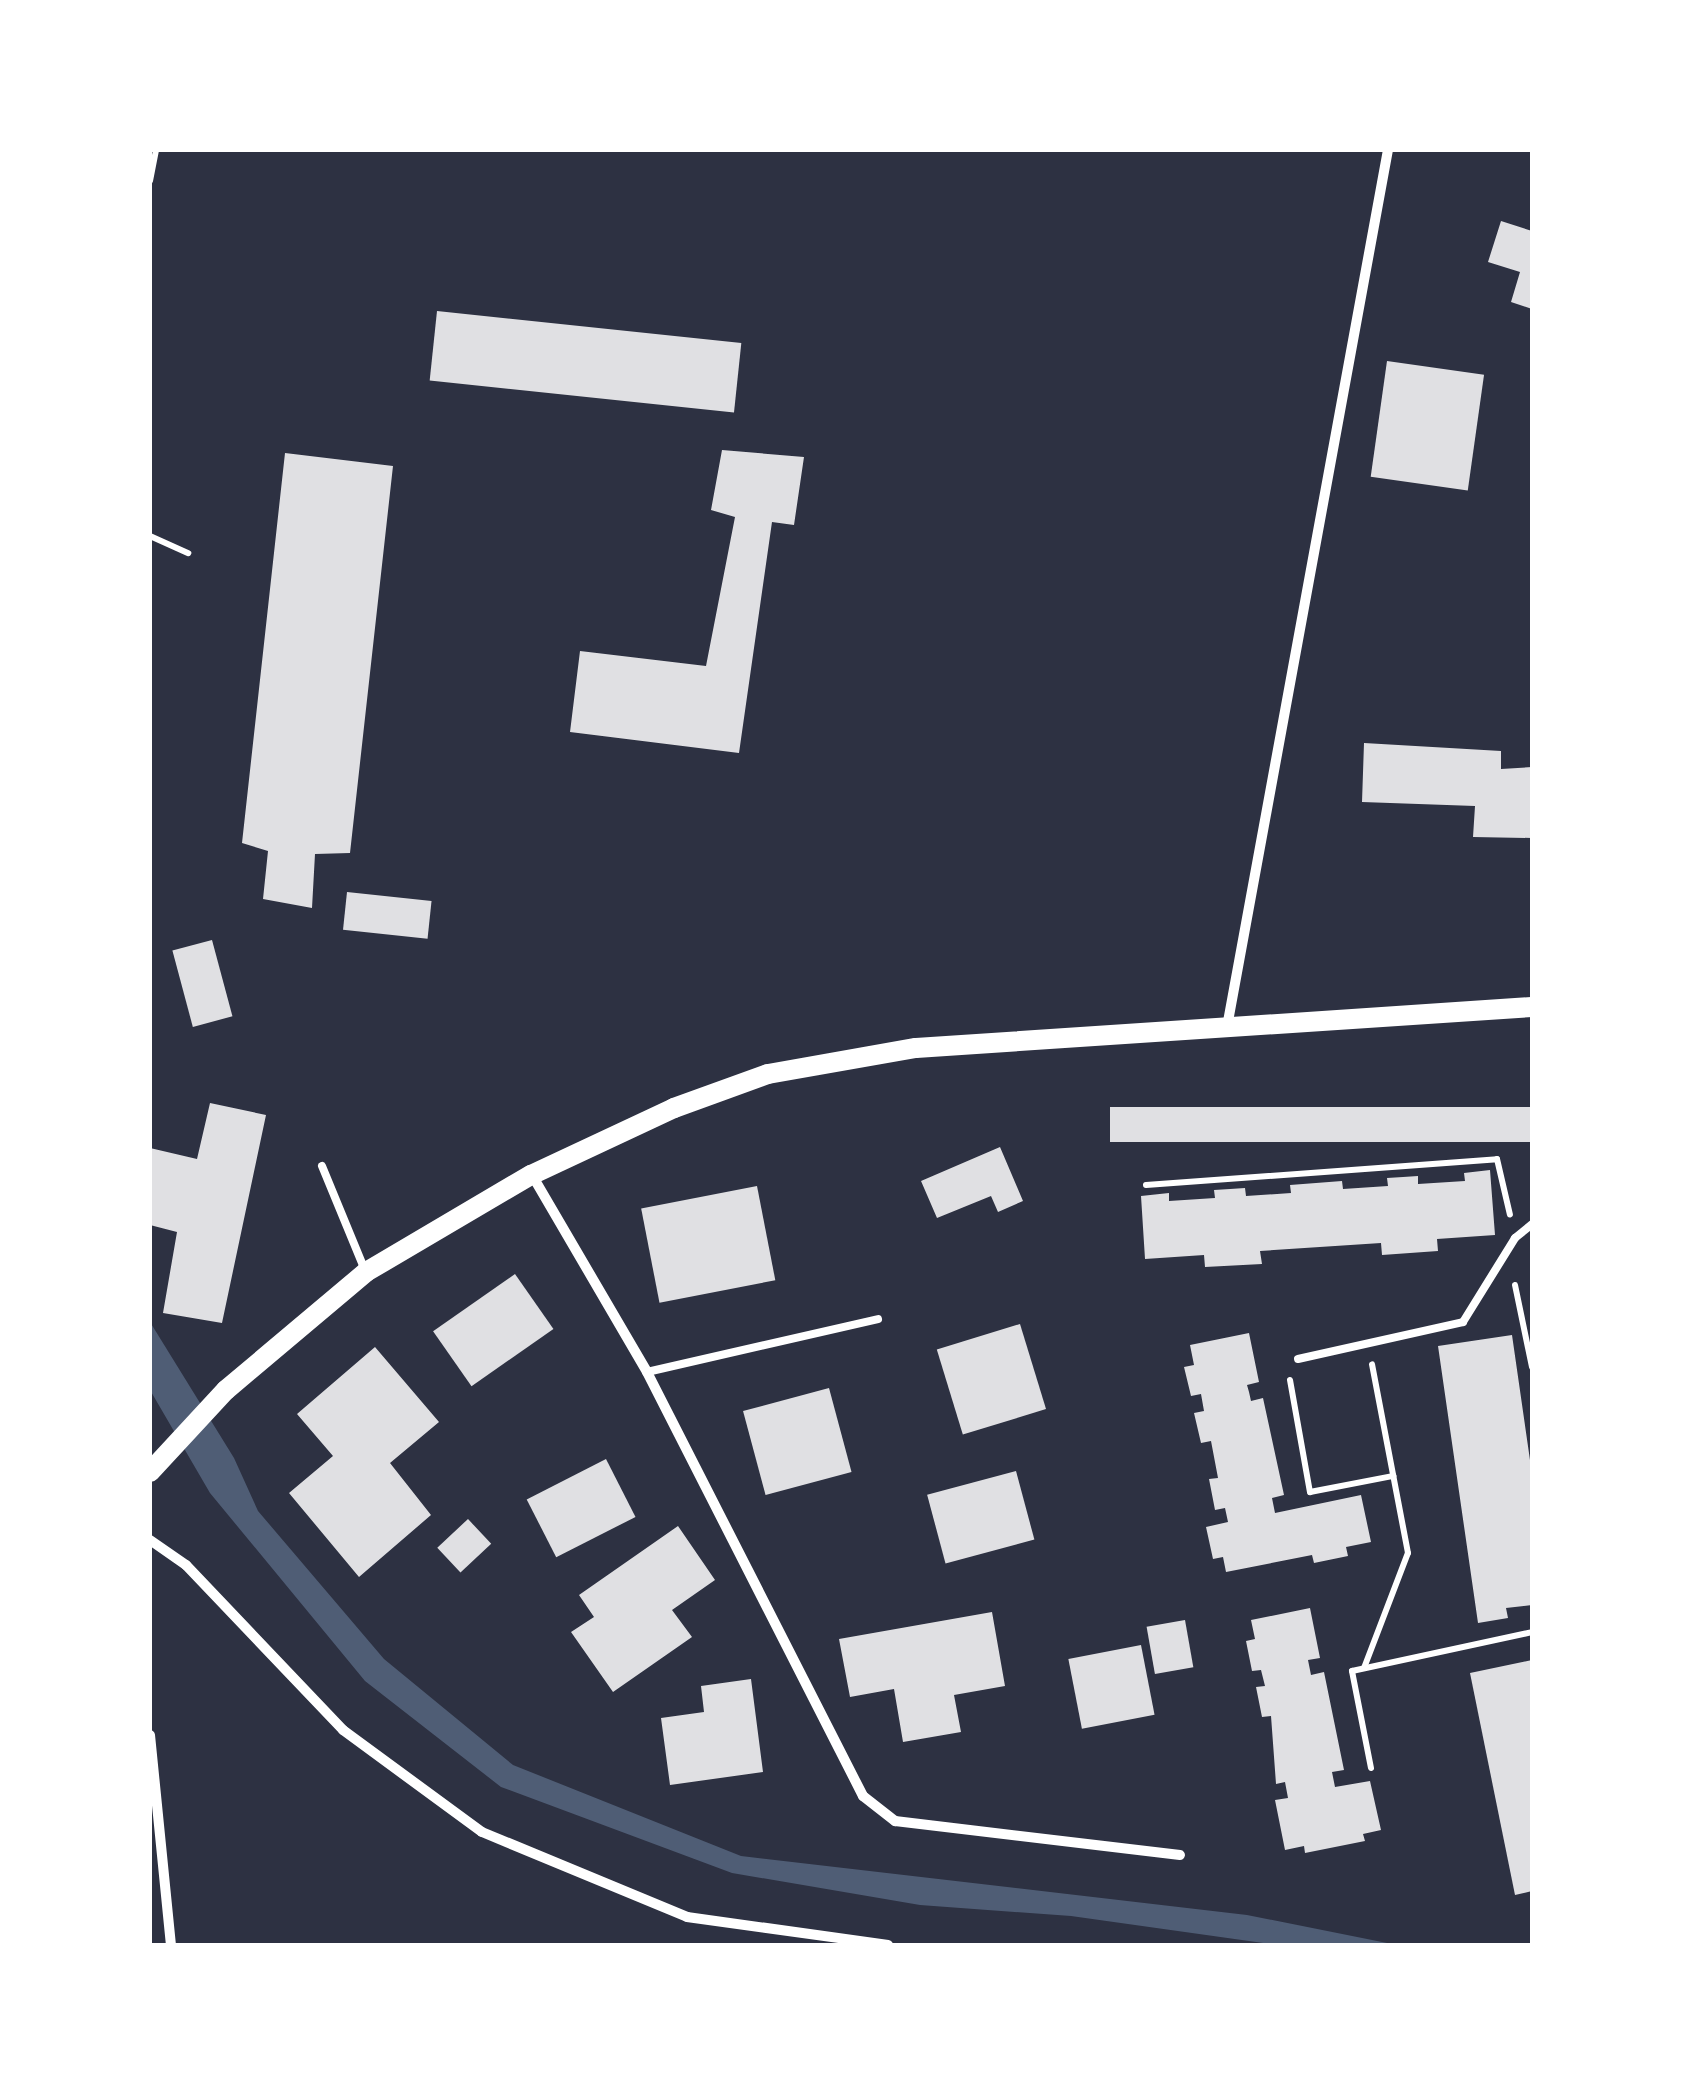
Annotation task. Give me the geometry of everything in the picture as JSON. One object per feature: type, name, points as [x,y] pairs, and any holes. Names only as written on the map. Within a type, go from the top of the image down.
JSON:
[{"type":"main road","points":[[152,1470],[226,1390],[366,1272],[531,1174],[674,1108],[768,1074],[916,1048],[1532,1008]]},
{"type":"street","points":[[1227,1027],[1388,150]]},
{"type":"street","points":[[531,1174],[646,1372],[863,1796],[895,1822],[1180,1855]]},
{"type":"street","points":[[150,1540],[186,1565],[343,1730],[482,1832],[686,1917],[888,1945]]},
{"type":"street","points":[[150,1736],[171,1945]]},
{"type":"lane","points":[[322,1166],[366,1272]]},
{"type":"lane","points":[[1298,1359],[1463,1322],[1515,1238],[1532,1224]]},
{"type":"lane","points":[[646,1372],[878,1319]]},
{"type":"path","points":[[150,181],[156,150]]},
{"type":"path","points":[[150,536],[188,553]]},
{"type":"path","points":[[1146,1185],[1497,1160],[1515,1238]]},
{"type":"path","points":[[1508,1250],[1532,1367]]},
{"type":"path","points":[[1364,1668],[1408,1553],[1368,1344]]},
{"type":"path","points":[[1298,1359],[1288,1388],[1310,1492],[1393,1476]]},
{"type":"path","points":[[1371,1768],[1352,1671],[1532,1632]]},
{"type":"water","points":[[150,1322],[234,1458],[258,1511],[384,1659],[513,1765],[741,1856],[1247,1915],[1397,1945],[1278,1945],[1071,1916],[920,1905],[732,1873],[501,1787],[365,1681],[210,1493],[150,1390]]},
{"type":"building","points":[[1501,221],[1532,231],[1532,309],[1511,302],[1520,272],[1488,262]]},
{"type":"building","points":[[437,311],[741,343],[734,413],[430,381]]},
{"type":"building","points":[[1387,361],[1484,375],[1468,491],[1371,477]]},
{"type":"building","points":[[722,450],[804,457],[794,525],[772,522],[739,753],[570,732],[580,651],[706,666],[735,517],[711,510]]},
{"type":"building","points":[[285,453],[393,466],[350,853],[315,854],[312,908],[263,899],[268,851],[242,843]]},
{"type":"building","points":[[1364,743],[1501,751],[1501,769],[1532,767],[1532,838],[1473,837],[1475,806],[1362,802]]},
{"type":"building","points":[[347,892],[432,901],[428,939],[343,930]]},
{"type":"building","points":[[212,940],[232,1016],[193,1027],[172,951]]},
{"type":"building","points":[[210,1103],[266,1115],[222,1323],[163,1313],[177,1232],[150,1225],[150,1148],[197,1159]]},
{"type":"building","points":[[1110,1107],[1532,1107],[1532,1142],[1110,1142]]},
{"type":"building","points":[[1000,1147],[1023,1201],[998,1212],[991,1196],[937,1218],[921,1181]]},
{"type":"building","points":[[1490,1170],[1495,1235],[1437,1239],[1438,1251],[1382,1255],[1381,1243],[1260,1251],[1262,1264],[1205,1267],[1204,1255],[1145,1259],[1141,1196],[1169,1193],[1169,1201],[1215,1198],[1214,1190],[1245,1188],[1246,1196],[1291,1193],[1290,1185],[1342,1181],[1343,1189],[1388,1186],[1387,1178],[1418,1176],[1418,1184],[1465,1181],[1464,1173]]},
{"type":"building","points":[[757,1186],[775,1280],[659,1303],[641,1209]]},
{"type":"building","points":[[515,1274],[553,1329],[472,1386],[433,1331]]},
{"type":"building","points":[[1020,1324],[1046,1409],[963,1435],[937,1349]]},
{"type":"building","points":[[1249,1333],[1259,1382],[1247,1385],[1251,1401],[1263,1398],[1284,1495],[1272,1498],[1275,1513],[1361,1495],[1371,1542],[1346,1547],[1348,1556],[1314,1563],[1312,1555],[1226,1572],[1223,1557],[1213,1559],[1206,1527],[1228,1522],[1225,1508],[1215,1510],[1209,1479],[1218,1478],[1211,1441],[1201,1443],[1194,1413],[1204,1411],[1201,1394],[1191,1396],[1184,1367],[1194,1365],[1190,1345]]},
{"type":"building","points":[[1512,1335],[1532,1474],[1532,1605],[1506,1608],[1508,1618],[1478,1623],[1438,1346]]},
{"type":"building","points":[[375,1347],[439,1422],[390,1463],[431,1515],[359,1577],[289,1493],[333,1456],[297,1414]]},
{"type":"building","points":[[829,1388],[852,1472],[766,1495],[743,1411]]},
{"type":"building","points":[[606,1459],[636,1517],[556,1557],[527,1499]]},
{"type":"building","points":[[1016,1471],[1034,1540],[946,1563],[927,1495]]},
{"type":"building","points":[[468,1519],[491,1544],[460,1573],[437,1548]]},
{"type":"building","points":[[678,1526],[715,1580],[672,1610],[692,1637],[613,1692],[571,1632],[594,1617],[579,1595]]},
{"type":"building","points":[[1310,1608],[1320,1658],[1308,1660],[1311,1675],[1324,1672],[1344,1770],[1332,1772],[1335,1787],[1370,1781],[1381,1830],[1363,1834],[1365,1841],[1305,1853],[1304,1846],[1285,1850],[1275,1800],[1288,1798],[1285,1782],[1276,1784],[1271,1716],[1262,1717],[1256,1687],[1265,1686],[1261,1670],[1252,1671],[1246,1641],[1255,1639],[1251,1620]]},
{"type":"building","points":[[992,1612],[1005,1686],[954,1695],[961,1732],[903,1742],[894,1689],[850,1697],[839,1639]]},
{"type":"building","points":[[1185,1620],[1193,1667],[1155,1674],[1147,1627]]},
{"type":"building","points":[[1141,1645],[1155,1715],[1082,1729],[1068,1659]]},
{"type":"building","points":[[1532,1660],[1532,1891],[1515,1895],[1470,1673]]},
{"type":"building","points":[[751,1679],[763,1772],[670,1785],[661,1718],[704,1712],[701,1686]]}]
